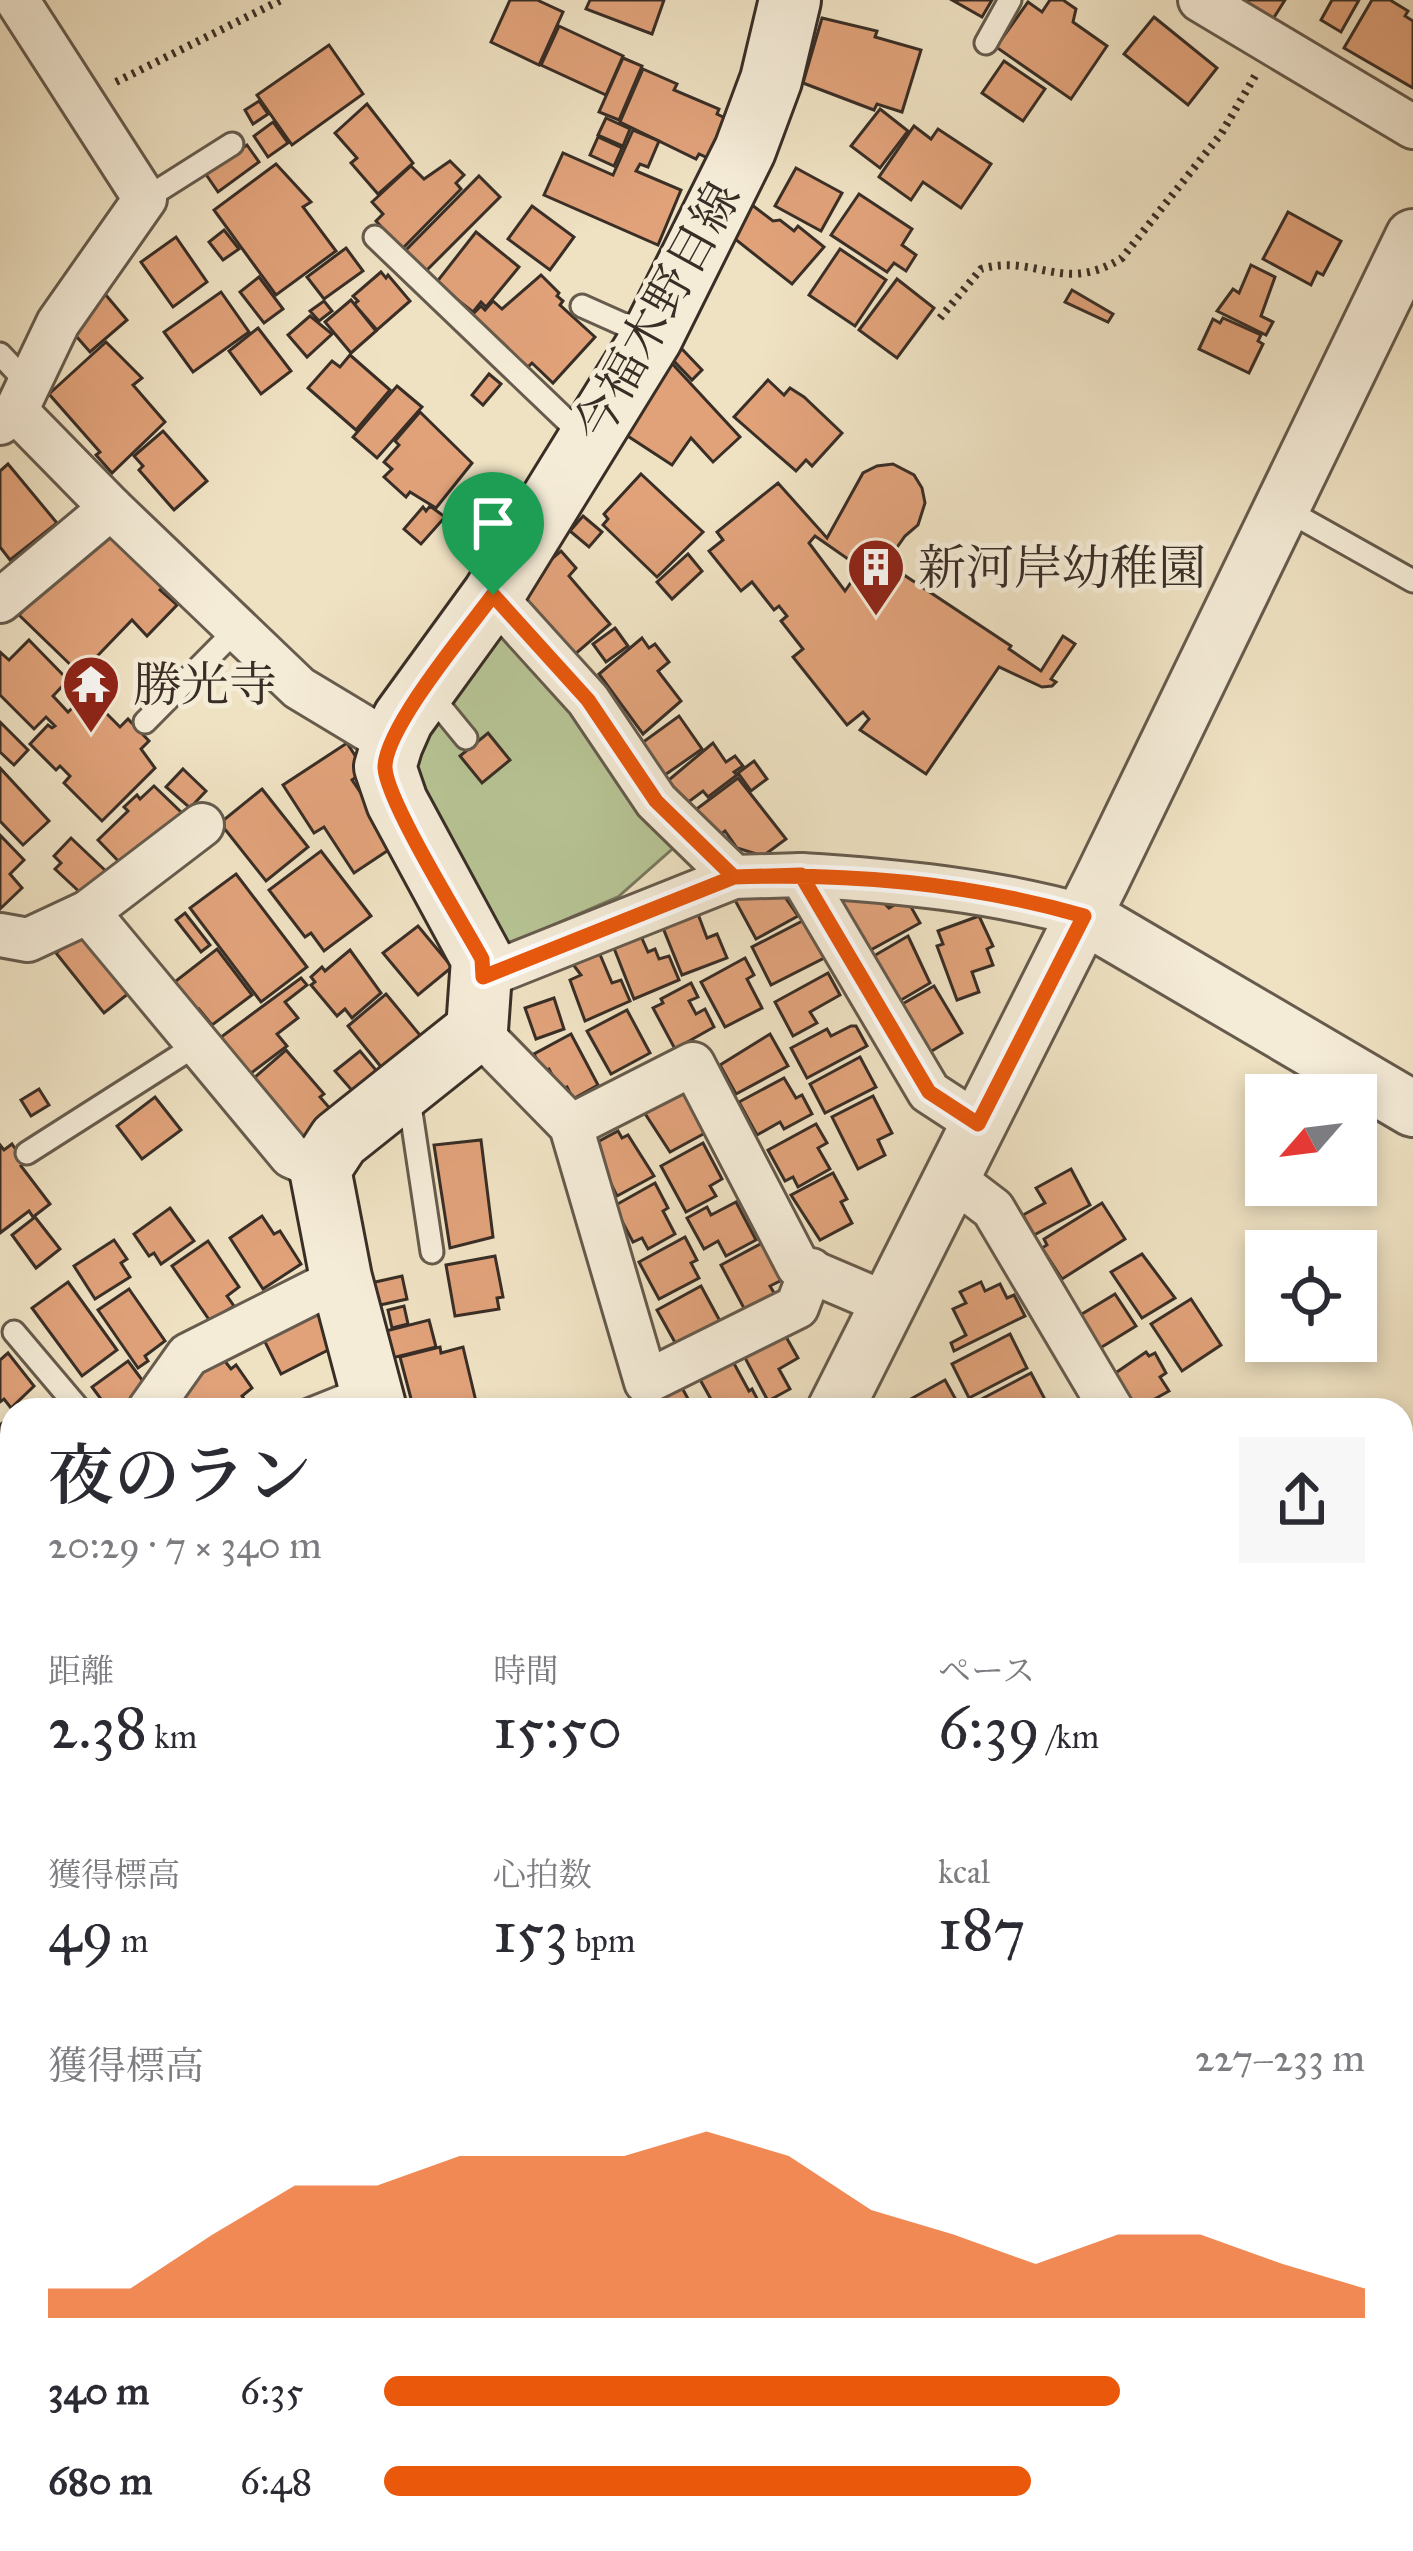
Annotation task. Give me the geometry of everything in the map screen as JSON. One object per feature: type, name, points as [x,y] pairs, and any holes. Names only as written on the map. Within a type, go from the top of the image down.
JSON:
[{"type":"main road","name":"今福木野目線","points":[[392,744],[403,719],[493,595],[652,338],[745,149],[771,80],[790,0]]},
{"type":"main road","points":[[373,1398],[341,1278],[320,1169],[339,1140],[406,1084],[480,1003],[482,959],[397,802],[385,767],[392,744]]},
{"type":"street","points":[[1200,0],[1413,127]]},
{"type":"street","points":[[11,5],[83,101],[145,199],[58,323],[15,406],[111,508],[299,688],[392,744]]},
{"type":"street","points":[[841,1398],[1084,916],[1413,237]]},
{"type":"street","points":[[0,601],[111,508]]},
{"type":"street","points":[[493,595],[588,700],[656,801],[734,877]]},
{"type":"street","points":[[0,935],[28,940],[88,912],[202,825]]},
{"type":"street","points":[[801,875],[929,1092],[978,1124]]},
{"type":"street","points":[[811,1270],[796,1307],[646,1382],[571,1126],[480,1003],[734,877],[801,875],[914,882],[1039,903],[1084,916],[1413,1109]]},
{"type":"street","points":[[88,912],[291,1156],[320,1169]]},
{"type":"street","points":[[571,1126],[693,1064],[798,1266],[887,1304]]},
{"type":"street","points":[[951,1177],[993,1209],[1105,1398]]},
{"type":"street","points":[[158,1398],[188,1355],[341,1278]]},
{"type":"lane","points":[[986,43],[1010,0]]},
{"type":"lane","points":[[145,199],[232,144]]},
{"type":"lane","points":[[375,237],[588,441]]},
{"type":"lane","points":[[582,306],[652,338]]},
{"type":"lane","points":[[0,354],[15,406]]},
{"type":"lane","points":[[1282,507],[1413,581]]},
{"type":"lane","points":[[145,722],[237,629]]},
{"type":"lane","points":[[425,688],[466,738]]},
{"type":"lane","points":[[27,1153],[198,1045]]},
{"type":"lane","points":[[406,1084],[433,1252]]},
{"type":"lane","points":[[14,1332],[70,1398]]},
{"type":"path","points":[[83,101],[143,66],[281,0]]},
{"type":"path","points":[[940,318],[981,268],[1080,276],[1122,258],[1222,134],[1275,41]]},
{"type":"green space","points":[[507,624],[679,843],[618,897],[500,948],[410,785],[411,752]]},
{"type":"building","points":[[510,0],[537,0],[563,12],[539,65],[491,42]]},
{"type":"building","points":[[590,0],[664,0],[652,34],[586,9]]},
{"type":"building","points":[[952,0],[992,0],[982,17]]},
{"type":"building","points":[[1050,0],[1063,0],[1076,9],[1073,22],[1107,46],[1071,99],[996,47],[1028,2],[1042,12]]},
{"type":"building","points":[[1243,0],[1285,0],[1273,19]]},
{"type":"building","points":[[1332,0],[1359,0],[1341,32],[1321,20]]},
{"type":"building","points":[[1372,0],[1390,0],[1408,11],[1405,16],[1413,21],[1413,88],[1344,48]]},
{"type":"building","points":[[1154,17],[1217,68],[1188,105],[1124,54]]},
{"type":"building","points":[[822,18],[877,31],[875,37],[921,50],[902,112],[877,104],[874,110],[803,83]]},
{"type":"building","points":[[559,26],[623,56],[606,95],[541,65]]},
{"type":"building","points":[[329,45],[363,94],[292,145],[257,95]]},
{"type":"building","points":[[623,58],[642,66],[619,120],[599,112]]},
{"type":"building","points":[[1004,61],[1045,89],[1023,121],[982,93]]},
{"type":"building","points":[[643,69],[677,84],[674,90],[719,109],[717,114],[729,120],[714,161],[699,154],[696,159],[620,122]]},
{"type":"building","points":[[259,101],[268,114],[253,124],[245,110]]},
{"type":"building","points":[[367,104],[413,163],[378,194],[351,163],[357,158],[335,133]]},
{"type":"building","points":[[880,109],[908,131],[880,168],[851,146]]},
{"type":"building","points":[[606,118],[630,129],[623,146],[598,135]]},
{"type":"building","points":[[273,122],[288,143],[268,157],[254,136]]},
{"type":"building","points":[[914,126],[931,139],[938,129],[991,164],[961,208],[923,182],[911,200],[879,177]]},
{"type":"building","points":[[633,130],[659,141],[648,167],[640,164],[636,171],[681,190],[658,245],[544,195],[563,153],[613,175]]},
{"type":"building","points":[[598,137],[622,148],[614,166],[590,155]]},
{"type":"building","points":[[247,145],[259,162],[218,192],[205,173]]},
{"type":"building","points":[[450,161],[464,175],[456,183],[461,189],[402,249],[376,221],[383,214],[372,202],[411,166],[424,179]]},
{"type":"building","points":[[276,164],[311,202],[303,207],[336,251],[276,295],[214,210]]},
{"type":"building","points":[[796,168],[842,193],[821,231],[775,206]]},
{"type":"building","points":[[479,176],[500,197],[426,271],[405,251]]},
{"type":"building","points":[[859,194],[912,229],[902,245],[916,255],[906,271],[894,263],[887,272],[831,235]]},
{"type":"building","points":[[752,205],[794,231],[798,226],[824,247],[792,284],[730,235]]},
{"type":"building","points":[[532,206],[574,237],[550,270],[508,239]]},
{"type":"building","points":[[1288,212],[1341,241],[1323,275],[1317,272],[1311,285],[1263,259]]},
{"type":"building","points":[[224,230],[239,249],[223,260],[209,242]]},
{"type":"building","points":[[476,232],[519,267],[486,307],[481,302],[473,312],[436,283]]},
{"type":"building","points":[[176,237],[207,282],[173,307],[141,262]]},
{"type":"building","points":[[346,248],[363,271],[324,299],[307,277]]},
{"type":"building","points":[[840,249],[886,280],[855,326],[809,295]]},
{"type":"building","points":[[1251,265],[1275,277],[1261,316],[1273,322],[1266,335],[1217,311],[1233,289],[1239,293]]},
{"type":"building","points":[[381,272],[410,301],[377,330],[354,304],[358,301],[353,296]]},
{"type":"building","points":[[541,275],[559,293],[560,305],[595,337],[553,383],[471,316],[493,301],[502,309]]},
{"type":"building","points":[[259,277],[283,309],[264,323],[240,292]]},
{"type":"building","points":[[897,279],[934,308],[897,358],[859,330]]},
{"type":"building","points":[[1072,290],[1113,314],[1108,322],[1065,302]]},
{"type":"building","points":[[221,292],[249,332],[193,372],[164,332]]},
{"type":"building","points":[[105,294],[127,320],[90,352],[69,328]]},
{"type":"building","points":[[351,300],[376,331],[351,353],[325,322]]},
{"type":"building","points":[[324,301],[332,311],[319,321],[310,311]]},
{"type":"building","points":[[310,316],[332,334],[307,357],[288,335]]},
{"type":"building","points":[[1223,318],[1261,335],[1258,341],[1263,344],[1249,373],[1199,349],[1213,319],[1220,323]]},
{"type":"building","points":[[258,328],[291,371],[261,394],[229,351]]},
{"type":"building","points":[[106,342],[142,378],[133,385],[165,422],[112,473],[96,455],[100,452],[49,394]]},
{"type":"building","points":[[682,349],[702,370],[692,380],[672,359]]},
{"type":"building","points":[[350,355],[390,390],[356,430],[308,388],[332,361],[340,367]]},
{"type":"building","points":[[666,357],[740,437],[713,462],[691,438],[672,465],[617,429]]},
{"type":"building","points":[[489,374],[501,384],[483,405],[472,395]]},
{"type":"building","points":[[768,380],[784,395],[790,388],[804,397],[842,433],[812,466],[806,460],[796,471],[734,417]]},
{"type":"building","points":[[397,386],[422,407],[377,458],[353,437]]},
{"type":"building","points":[[420,412],[472,463],[436,508],[410,492],[406,497],[384,477],[392,469],[384,462],[399,445],[395,441]]},
{"type":"building","points":[[163,431],[207,481],[174,510],[139,470],[143,466],[134,456]]},
{"type":"building","points":[[8,464],[57,523],[10,560],[0,547],[0,471]]},
{"type":"building","name":"新河岸幼稚園","points":[[893,464],[914,475],[925,503],[918,525],[886,563],[1041,671],[1063,636],[1075,644],[1051,679],[1056,682],[1052,686],[1042,687],[999,667],[926,774],[860,730],[869,719],[863,712],[847,725],[793,657],[803,649],[781,621],[787,616],[779,606],[774,610],[752,582],[741,591],[709,551],[723,540],[717,532],[778,483],[827,538],[863,473]],"holes":[[[815,536],[861,568],[845,591],[809,543]]]},
{"type":"building","points":[[641,474],[703,532],[657,577],[603,525],[608,519],[604,514]]},
{"type":"building","points":[[430,506],[445,517],[421,544],[404,529],[423,507],[426,511]]},
{"type":"building","points":[[583,516],[602,532],[589,547],[570,531]]},
{"type":"building","points":[[105,527],[165,585],[160,590],[177,605],[147,636],[132,620],[80,674],[19,615]]},
{"type":"building","points":[[561,551],[576,568],[569,576],[610,624],[573,656],[516,589]]},
{"type":"building","points":[[688,554],[702,571],[672,599],[657,582]]},
{"type":"building","points":[[615,628],[628,646],[606,662],[593,644]]},
{"type":"building","points":[[642,638],[649,648],[655,644],[669,662],[658,671],[681,701],[643,734],[599,674]]},
{"type":"building","name":"勝光寺","points":[[29,640],[68,680],[53,696],[68,712],[87,694],[120,727],[128,719],[149,741],[141,749],[155,768],[102,821],[64,783],[70,776],[60,766],[56,770],[30,744],[48,725],[55,726],[46,717],[34,729],[0,695],[0,652],[9,660]]},
{"type":"building","points":[[679,716],[702,749],[662,777],[639,745]]},
{"type":"building","points":[[0,722],[28,750],[14,765],[0,752]]},
{"type":"building","points":[[488,733],[510,760],[482,783],[460,756]]},
{"type":"building","points":[[347,743],[365,771],[352,780],[396,845],[354,873],[324,827],[314,833],[283,785]]},
{"type":"building","points":[[713,743],[726,762],[735,756],[743,766],[708,797],[703,791],[683,806],[664,784]]},
{"type":"building","points":[[754,761],[767,779],[751,791],[738,773]]},
{"type":"building","points":[[0,768],[49,821],[23,845],[0,821]]},
{"type":"building","points":[[183,769],[206,791],[190,808],[166,787]]},
{"type":"building","points":[[738,778],[786,839],[763,856],[737,848],[725,831],[718,837],[694,811]]},
{"type":"building","points":[[154,786],[182,813],[125,868],[98,840],[128,811],[124,807]]},
{"type":"building","points":[[262,789],[308,847],[266,881],[220,823]]},
{"type":"building","points":[[0,835],[24,860],[10,874],[22,888],[0,909]]},
{"type":"building","points":[[71,838],[109,874],[86,898],[55,869],[61,863],[54,856]]},
{"type":"building","points":[[321,851],[371,916],[324,951],[311,933],[305,937],[269,890]]},
{"type":"building","points":[[236,874],[307,967],[261,1002],[190,908]]},
{"type":"building","points":[[776,884],[798,916],[756,939],[730,891]]},
{"type":"building","points":[[856,893],[867,902],[877,896],[889,908],[906,898],[920,923],[867,952],[838,902]]},
{"type":"building","points":[[185,913],[210,945],[201,952],[176,920]]},
{"type":"building","points":[[698,914],[707,938],[717,934],[727,958],[682,975],[659,918],[680,921]]},
{"type":"building","points":[[979,916],[993,946],[987,949],[993,965],[972,972],[979,992],[957,1000],[937,946],[943,944],[938,931]]},
{"type":"building","points":[[810,917],[830,955],[771,985],[752,947]]},
{"type":"building","points":[[418,926],[452,967],[418,995],[383,953]]},
{"type":"building","points":[[81,933],[129,993],[104,1013],[56,953]]},
{"type":"building","points":[[640,934],[648,952],[655,949],[659,959],[669,956],[679,980],[634,999],[610,938]]},
{"type":"building","points":[[908,936],[930,983],[896,1003],[872,957]]},
{"type":"building","points":[[596,945],[612,983],[621,980],[630,1001],[585,1021],[570,980],[581,975],[572,963]]},
{"type":"building","points":[[217,949],[252,995],[212,1025],[199,1009],[194,1013],[172,984]]},
{"type":"building","points":[[350,950],[381,993],[352,1018],[345,1009],[337,1016],[311,985],[315,982],[311,977],[322,967],[325,971]]},
{"type":"building","points":[[745,958],[754,975],[747,979],[762,1008],[725,1027],[701,982]]},
{"type":"building","points":[[828,973],[840,995],[810,1012],[817,1023],[793,1036],[775,1002]]},
{"type":"building","points":[[301,978],[307,985],[285,1002],[298,1018],[277,1034],[287,1046],[242,1080],[213,1043]]},
{"type":"building","points":[[691,983],[698,997],[689,1001],[696,1014],[705,1009],[714,1027],[675,1049],[653,1008]]},
{"type":"building","points":[[934,986],[962,1033],[925,1055],[897,1007]]},
{"type":"building","points":[[386,994],[424,1040],[400,1061],[396,1056],[382,1068],[348,1026]]},
{"type":"building","points":[[554,998],[564,1029],[536,1039],[525,1008]]},
{"type":"building","points":[[627,1010],[650,1053],[611,1074],[587,1031]]},
{"type":"building","points":[[856,1026],[867,1046],[807,1078],[791,1048],[827,1029],[831,1036]]},
{"type":"building","points":[[571,1034],[598,1085],[573,1099],[567,1087],[560,1090],[549,1069],[543,1072],[534,1054]]},
{"type":"building","points":[[770,1034],[788,1066],[736,1094],[720,1065]]},
{"type":"building","points":[[286,1050],[324,1094],[320,1097],[333,1112],[299,1142],[246,1085]]},
{"type":"building","points":[[360,1051],[380,1075],[356,1095],[335,1071]]},
{"type":"building","points":[[860,1057],[876,1087],[825,1113],[810,1084]]},
{"type":"building","points":[[784,1078],[796,1098],[802,1095],[812,1114],[784,1129],[780,1122],[757,1135],[739,1102]]},
{"type":"building","points":[[39,1089],[49,1105],[31,1116],[21,1100]]},
{"type":"building","points":[[685,1090],[707,1132],[670,1152],[644,1112]]},
{"type":"building","points":[[873,1096],[892,1133],[878,1140],[885,1155],[858,1169],[832,1117]]},
{"type":"building","points":[[155,1097],[181,1130],[142,1159],[117,1126]]},
{"type":"building","points":[[816,1124],[827,1143],[818,1148],[830,1169],[798,1187],[793,1177],[785,1181],[768,1150]]},
{"type":"building","points":[[618,1131],[622,1138],[628,1135],[654,1176],[617,1196],[592,1145]]},
{"type":"building","points":[[481,1140],[493,1237],[450,1248],[434,1145]]},
{"type":"building","points":[[703,1143],[722,1179],[710,1186],[716,1196],[686,1212],[661,1166]]},
{"type":"building","points":[[12,1144],[25,1163],[21,1166],[50,1204],[33,1217],[29,1211],[0,1233],[0,1145],[4,1150]]},
{"type":"building","points":[[1071,1169],[1090,1205],[1034,1235],[1023,1215],[1045,1203],[1036,1188]]},
{"type":"building","points":[[833,1173],[847,1199],[841,1202],[852,1223],[820,1240],[791,1195]]},
{"type":"building","points":[[655,1183],[675,1234],[648,1249],[642,1238],[633,1242],[614,1206]]},
{"type":"building","points":[[736,1202],[756,1240],[726,1256],[718,1241],[704,1249],[687,1218],[707,1207],[711,1215]]},
{"type":"building","points":[[1102,1203],[1125,1239],[1062,1279],[1042,1248],[1047,1245],[1044,1239]]},
{"type":"building","points":[[170,1208],[194,1241],[161,1264],[134,1234]]},
{"type":"building","points":[[262,1216],[274,1234],[280,1231],[301,1264],[263,1289],[230,1238]]},
{"type":"building","points":[[35,1217],[60,1249],[36,1268],[12,1235]]},
{"type":"building","points":[[685,1237],[697,1260],[691,1263],[699,1278],[659,1299],[639,1262]]},
{"type":"building","points":[[114,1240],[127,1259],[121,1263],[130,1277],[95,1299],[74,1266]]},
{"type":"building","points":[[208,1241],[239,1287],[227,1296],[234,1306],[210,1321],[172,1266]]},
{"type":"building","points":[[766,1241],[786,1278],[770,1286],[776,1296],[746,1312],[721,1265]]},
{"type":"building","points":[[1142,1254],[1175,1298],[1142,1318],[1111,1272]]},
{"type":"building","points":[[495,1256],[503,1297],[497,1298],[499,1309],[455,1316],[446,1265]]},
{"type":"building","points":[[402,1276],[407,1299],[376,1306],[371,1283]]},
{"type":"building","points":[[68,1282],[117,1350],[82,1376],[32,1308]]},
{"type":"building","points":[[981,1282],[985,1291],[1000,1284],[1007,1298],[1014,1295],[1025,1316],[954,1351],[951,1343],[966,1335],[953,1309],[966,1303],[960,1292]]},
{"type":"building","points":[[701,1286],[721,1323],[677,1346],[657,1310]]},
{"type":"building","points":[[129,1289],[165,1341],[138,1368],[98,1310]]},
{"type":"building","points":[[1115,1294],[1136,1326],[1097,1350],[1077,1317]]},
{"type":"building","points":[[1191,1299],[1221,1345],[1182,1371],[1151,1324]]},
{"type":"building","points":[[321,1305],[334,1347],[281,1374],[262,1336]]},
{"type":"building","points":[[404,1306],[408,1324],[392,1328],[388,1310]]},
{"type":"building","points":[[429,1320],[436,1347],[384,1360],[378,1333]]},
{"type":"building","points":[[1010,1334],[1027,1368],[969,1398],[952,1364]]},
{"type":"building","points":[[785,1335],[798,1358],[779,1369],[790,1389],[766,1398],[744,1356]]},
{"type":"building","points":[[440,1347],[441,1353],[463,1347],[475,1398],[411,1398],[400,1357]]},
{"type":"building","points":[[1146,1352],[1149,1356],[1155,1353],[1166,1373],[1160,1377],[1169,1391],[1156,1398],[1128,1398],[1114,1374]]},
{"type":"building","points":[[8,1353],[34,1386],[21,1398],[0,1398],[0,1360]]},
{"type":"building","points":[[220,1355],[231,1369],[236,1365],[252,1388],[243,1398],[172,1398]]},
{"type":"building","points":[[731,1358],[757,1398],[710,1398],[698,1376]]},
{"type":"building","points":[[128,1361],[148,1388],[134,1398],[100,1398],[92,1387]]},
{"type":"building","points":[[1031,1373],[1044,1398],[983,1398]]},
{"type":"building","points":[[945,1380],[955,1398],[912,1398]]},
{"type":"building","points":[[680,1384],[688,1398],[653,1398]]},
{"type":"place","name":"新河岸幼稚園","points":[[876,618]]},
{"type":"place","name":"勝光寺","points":[[91,735]]},
{"type":"route","points":[[493,595],[403,719],[385,767],[397,802],[482,959],[483,977],[734,877],[801,875],[929,1092],[978,1124],[1084,916],[1039,903],[914,882],[801,875],[734,877],[656,801],[588,700],[493,595]]}]
